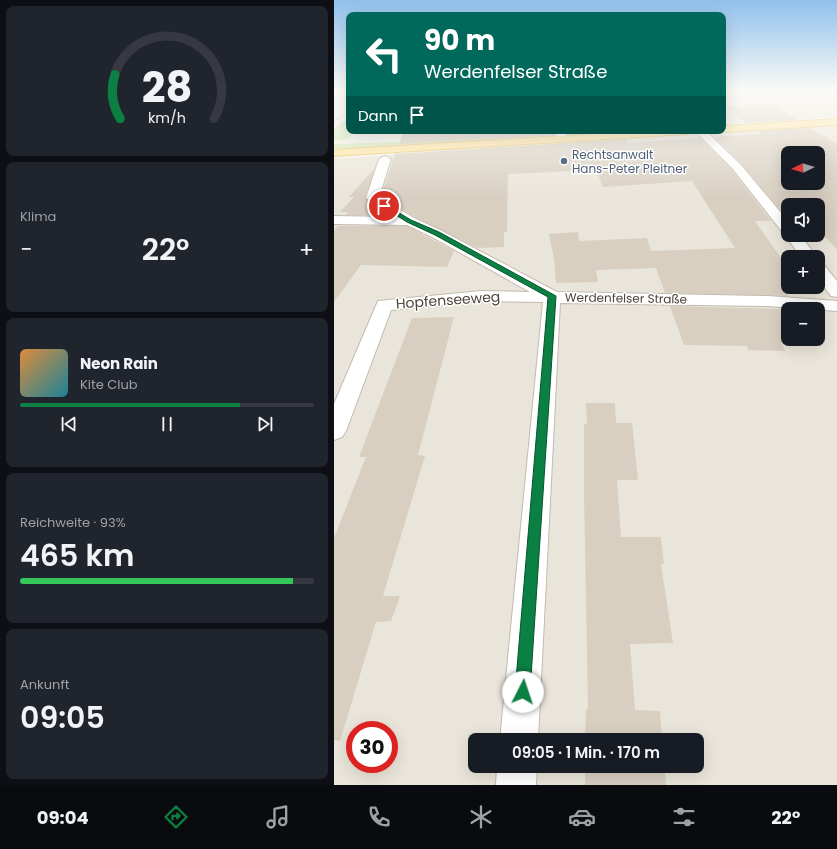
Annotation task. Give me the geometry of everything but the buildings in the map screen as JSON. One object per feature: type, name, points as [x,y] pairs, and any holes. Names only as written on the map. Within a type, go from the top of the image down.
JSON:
[{"type":"main road","points":[[726,129],[778,126]]},
{"type":"main road","points":[[334,152],[561,135],[593,134]]},
{"type":"street","points":[[703,134],[737,167],[781,221]]},
{"type":"street","name":"Werdenfelser Straße","points":[[385,159],[372,198],[409,221],[437,234],[552,296],[768,301],[837,306]]},
{"type":"street","name":"Werdenfelser Straße","points":[[334,220],[409,221]]},
{"type":"street","points":[[797,242],[804,250]]},
{"type":"street","points":[[825,277],[837,292]]},
{"type":"street","name":"Hopfenseeweg","points":[[334,431],[384,306],[481,296],[552,296]]},
{"type":"street","points":[[520,733],[552,296]]},
{"type":"street","points":[[516,785],[517,773]]},
{"type":"shaded area","points":[[837,126],[837,785],[334,785],[334,159]]},
{"type":"green space","points":[[338,126],[346,126],[346,134],[353,134],[346,140],[334,141],[334,129]]},
{"type":"green space","points":[[521,138],[334,149],[334,144]]},
{"type":"place","name":"Rechtsanwalt Hans-Peter Pleitner","points":[[564,161]]},
{"type":"route","points":[[384,206],[409,221],[437,234],[552,296],[523,692]]}]
